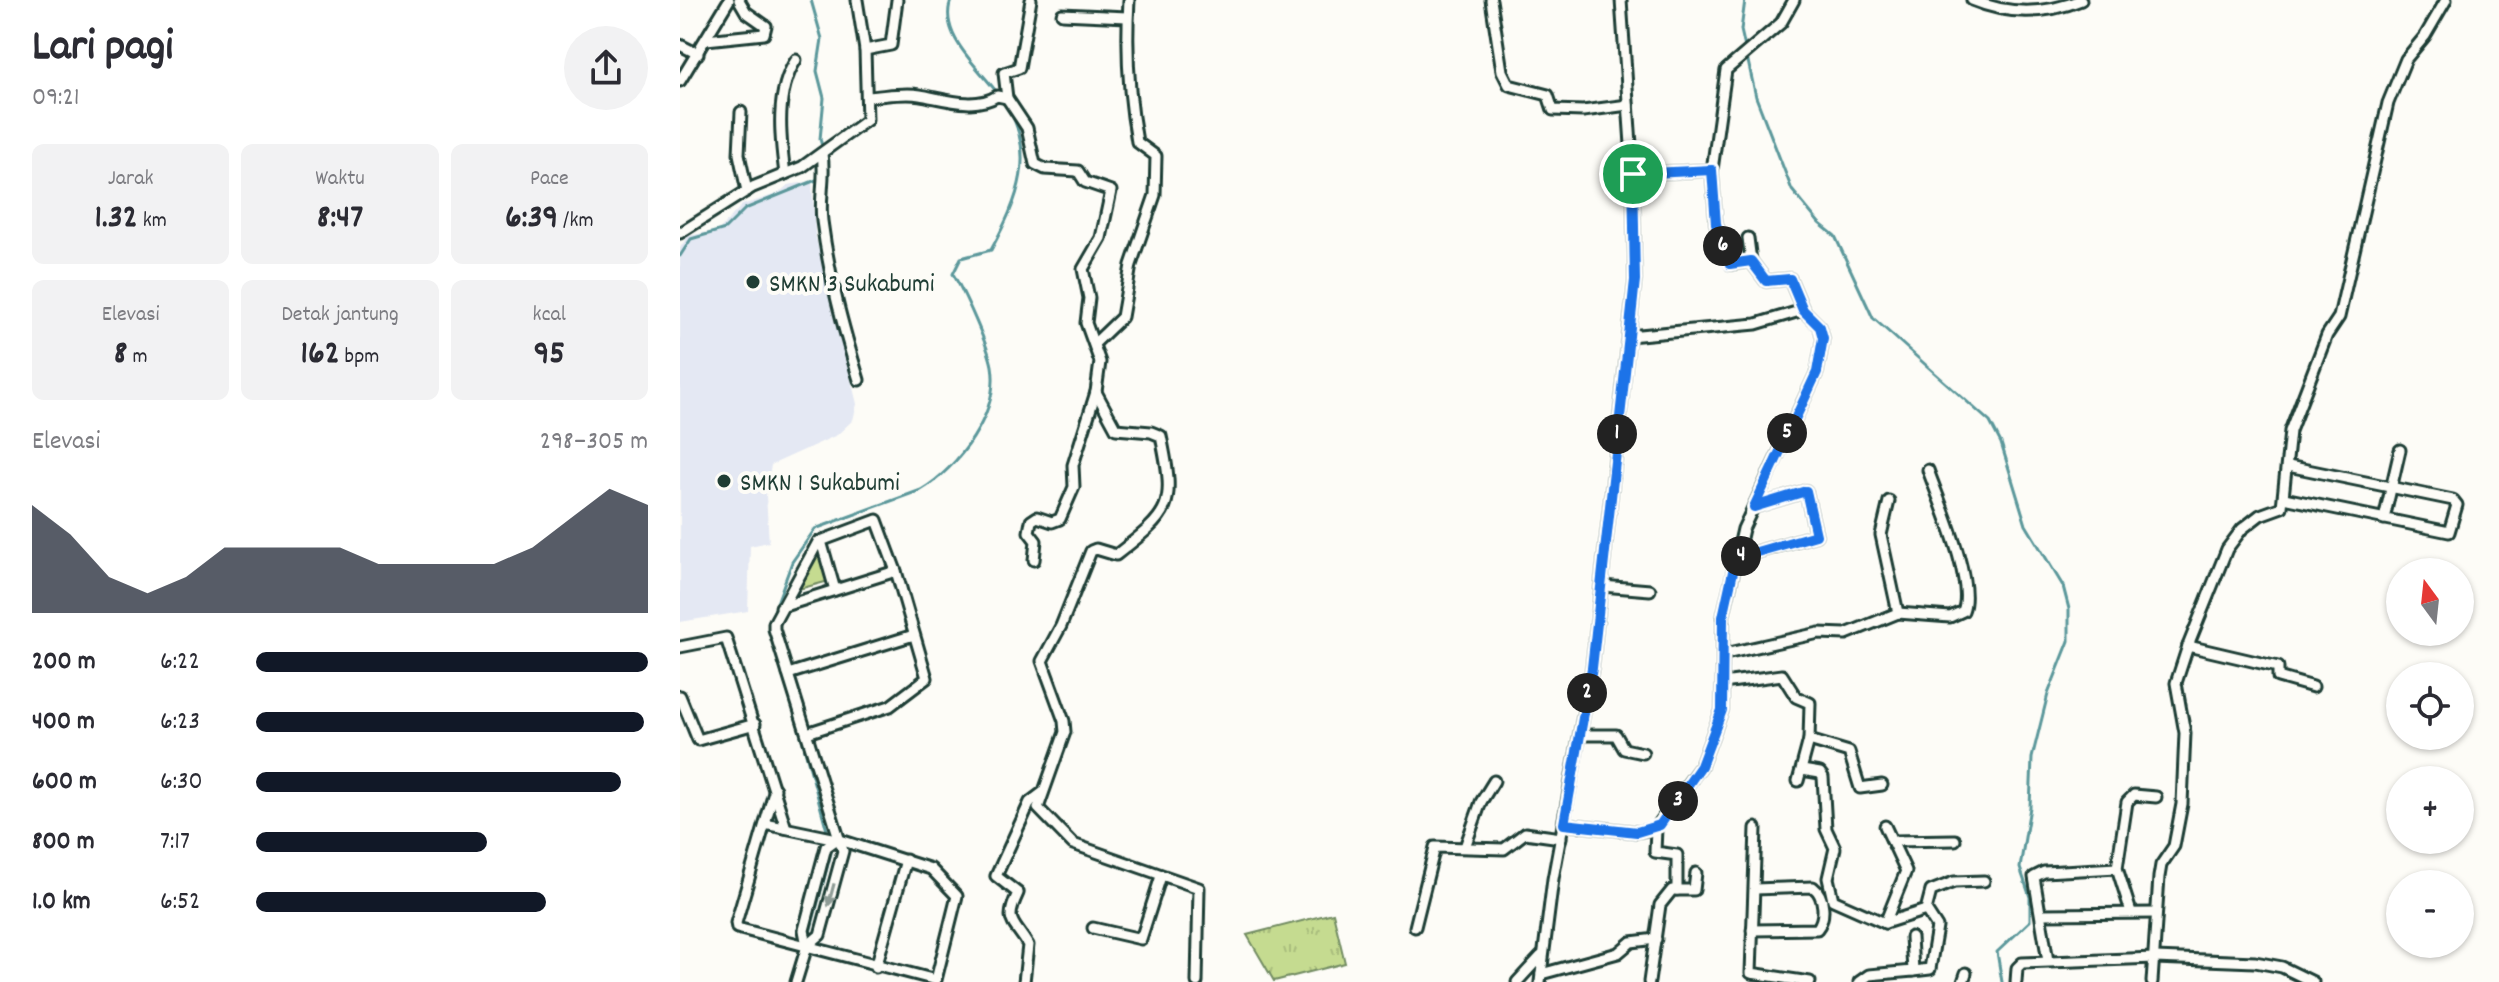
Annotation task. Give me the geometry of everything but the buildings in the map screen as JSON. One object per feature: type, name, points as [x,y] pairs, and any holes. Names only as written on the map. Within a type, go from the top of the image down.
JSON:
[{"type":"street","points":[[706,40],[764,34],[766,26],[746,12],[739,0]]},
{"type":"street","points":[[680,233],[747,191],[822,154],[867,120],[865,50],[857,0]]},
{"type":"street","points":[[865,50],[891,45],[897,0]]},
{"type":"street","points":[[1031,0],[1019,68],[1004,73],[1007,98],[1027,128],[1035,164],[1045,169],[1078,171],[1085,182],[1111,191],[1101,238],[1083,269],[1089,298],[1086,323],[1101,369],[1073,465],[1074,487],[1060,519],[1052,522],[1037,517],[1031,521],[1029,532],[1036,541],[1034,560]]},
{"type":"street","points":[[1095,343],[1122,317],[1137,243],[1155,195],[1156,156],[1137,142],[1129,97],[1125,64],[1129,0]]},
{"type":"street","points":[[1491,0],[1502,71],[1509,85],[1548,95],[1553,110],[1583,111],[1628,105]]},
{"type":"street","points":[[1621,0],[1633,174],[1635,280],[1602,586],[1580,735],[1541,956],[1540,978],[1610,956],[1631,942],[1656,939]]},
{"type":"street","points":[[1751,261],[1730,263],[1716,224],[1712,170],[1726,70],[1781,23],[1794,0]]},
{"type":"street","points":[[1972,0],[2006,11],[2045,11],[2081,0]]},
{"type":"street","points":[[2045,11],[2046,0]]},
{"type":"street","points":[[2152,982],[2161,865],[2174,846],[2182,804],[2185,733],[2176,683],[2227,549],[2242,529],[2260,515],[2282,507],[2290,431],[2323,345],[2339,317],[2388,103],[2406,59],[2425,36],[2446,0]]},
{"type":"street","points":[[680,81],[706,40],[725,1]]},
{"type":"street","points":[[1062,14],[1127,17]]},
{"type":"street","points":[[680,45],[698,54]]},
{"type":"street","points":[[785,174],[781,135],[784,84],[796,60]]},
{"type":"street","points":[[868,97],[920,94],[952,102],[988,100],[997,96],[1007,98]]},
{"type":"street","points":[[741,112],[739,154],[747,191]]},
{"type":"street","points":[[822,154],[826,178],[820,189],[829,270],[859,380]]},
{"type":"street","points":[[1633,174],[1712,170]]},
{"type":"street","points":[[1677,890],[1677,855],[1655,852],[1656,828],[1705,759],[1722,710],[1723,617],[1736,558],[1754,507],[1817,372],[1823,338],[1820,327],[1803,310],[1790,279],[1766,281],[1751,261],[1748,238]]},
{"type":"street","points":[[1629,336],[1756,324],[1803,310]]},
{"type":"street","points":[[1096,392],[1113,427],[1161,436],[1167,506],[1158,521],[1116,555],[1096,549],[1091,551],[1061,626],[1042,661],[1064,721],[1065,732],[1038,808],[1067,840],[1161,876],[1195,885],[1201,891],[1197,982]]},
{"type":"street","points":[[2384,519],[2400,450]]},
{"type":"street","points":[[2284,498],[2452,530],[2456,501],[2288,466]]},
{"type":"street","points":[[1725,654],[1819,633],[1846,634],[1898,613],[1950,617],[1963,611],[1966,604],[1961,572],[1928,470]]},
{"type":"street","points":[[1736,558],[1816,535],[1806,491],[1754,507]]},
{"type":"street","points":[[1889,501],[1881,535],[1898,613]]},
{"type":"street","points":[[807,733],[890,706],[925,680],[896,571],[877,520],[821,541],[807,557],[781,607],[774,629],[843,851],[820,935],[807,946]]},
{"type":"street","points":[[821,541],[835,590]]},
{"type":"street","points":[[781,607],[896,571]]},
{"type":"street","points":[[1602,586],[1650,590]]},
{"type":"street","points":[[788,674],[914,635]]},
{"type":"street","points":[[680,647],[726,638],[786,828]]},
{"type":"street","points":[[2188,646],[2262,661],[2278,667],[2278,677],[2313,687]]},
{"type":"street","points":[[1723,683],[1776,675],[1786,677],[1796,697],[1811,707],[1809,740],[1798,781]]},
{"type":"street","points":[[680,696],[698,740],[755,724]]},
{"type":"street","points":[[1580,735],[1616,735],[1624,749],[1643,753]]},
{"type":"street","points":[[1809,740],[1849,752],[1860,788],[1882,785]]},
{"type":"street","points":[[1802,770],[1820,773],[1823,777],[1826,829],[1835,848],[1828,878],[1830,894],[1839,904],[1885,923],[1926,910]]},
{"type":"street","points":[[1465,847],[1481,802],[1494,781]]},
{"type":"street","points":[[765,824],[837,839],[935,871],[957,896],[936,980],[876,967],[737,928],[765,824],[775,789]]},
{"type":"street","points":[[1024,982],[1028,945],[1011,922],[1009,913],[1018,893],[996,876],[1030,802],[1042,793]]},
{"type":"street","points":[[2131,912],[2117,868],[2129,797],[2156,797]]},
{"type":"street","points":[[1564,824],[1637,832],[1656,828]]},
{"type":"street","points":[[1885,826],[1906,871],[1885,923]]},
{"type":"street","points":[[1756,828],[1751,973],[1810,982]]},
{"type":"street","points":[[1415,927],[1435,847],[1504,849],[1525,833],[1561,838]]},
{"type":"street","points":[[796,982],[807,946],[804,930],[826,847],[837,839]]},
{"type":"street","points":[[1892,841],[1955,840]]},
{"type":"street","points":[[876,967],[906,860]]},
{"type":"street","points":[[2048,961],[2042,914],[2033,880],[2036,874],[2117,868]]},
{"type":"street","points":[[1649,982],[1662,899],[1668,891],[1694,890],[1696,873]]},
{"type":"street","points":[[1093,928],[1141,939],[1161,876]]},
{"type":"street","points":[[1859,982],[1869,975],[1930,969],[1938,929],[1926,910],[1931,891],[1954,882],[1984,881]]},
{"type":"street","points":[[1752,930],[1811,931],[1821,925],[1822,920],[1822,900],[1813,887],[1755,889]]},
{"type":"street","points":[[2042,914],[2156,913]]},
{"type":"street","points":[[1911,937],[1913,971]]},
{"type":"street","points":[[1517,982],[1541,956]]},
{"type":"street","points":[[2016,982],[2019,964],[2155,958],[2255,962],[2282,967],[2313,982]]},
{"type":"shaded area","name":"SMKN 1 Sukabumi","points":[[812,181],[815,234],[857,404],[853,420],[837,435],[771,465],[766,496],[769,542],[750,546],[748,611],[680,622],[680,248],[688,236],[719,230],[742,205],[777,194],[788,185]]},
{"type":"green space","points":[[820,549],[829,581],[799,589]]},
{"type":"green space","points":[[1333,913],[1345,963],[1274,981],[1247,935]]},
{"type":"waterway","points":[[811,0],[822,39],[817,71],[824,98],[820,139],[823,149]]},
{"type":"waterway","points":[[951,0],[950,26],[955,39],[998,94]]},
{"type":"waterway","points":[[1745,0],[1741,30],[1756,97],[1792,190],[1819,223],[1835,236],[1873,318],[1990,422],[2001,443],[2026,525],[2063,586],[2069,609],[2069,641],[2048,694],[2032,758],[2030,807],[2020,868],[2030,897],[2030,921],[1997,952],[2002,982]]},
{"type":"waterway","points":[[770,622],[792,562],[815,529],[921,490],[949,468],[983,420],[993,384],[992,366],[975,319],[953,274],[961,258],[991,250],[1016,194],[1021,176],[1020,138],[1003,100]]},
{"type":"waterway","points":[[680,256],[691,239],[725,229],[745,209],[821,178]]},
{"type":"waterway","points":[[791,699],[828,834]]},
{"type":"waterway","points":[[809,936],[832,849]]},
{"type":"place","name":"SMKN 3 Sukabumi","points":[[753,282]]},
{"type":"place","name":"SMKN 1 Sukabumi","points":[[724,481]]},
{"type":"route","points":[[1712,170],[1713,210],[1730,264],[1751,261],[1766,281],[1790,279],[1803,310],[1820,327],[1823,338],[1817,372],[1754,507],[1806,491],[1816,535],[1736,558],[1723,617],[1725,654],[1719,721],[1705,759],[1692,782],[1660,825],[1637,832],[1564,824],[1592,668],[1635,280],[1633,174],[1712,170]]}]
